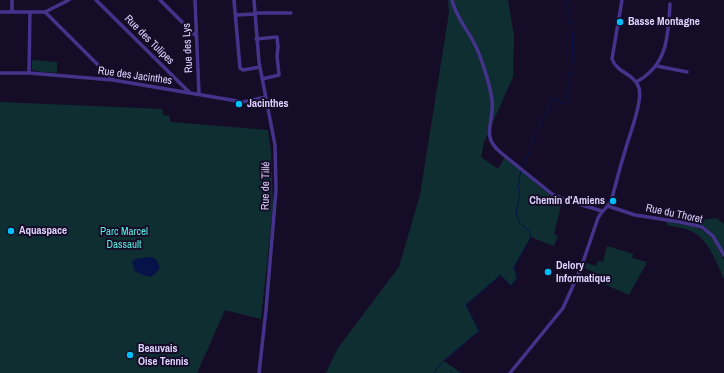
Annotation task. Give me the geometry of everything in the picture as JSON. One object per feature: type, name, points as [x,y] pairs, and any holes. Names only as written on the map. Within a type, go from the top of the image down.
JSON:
[{"type":"street","points":[[12,0],[12,12]]},
{"type":"street","points":[[0,12],[45,12],[69,0]]},
{"type":"street","name":"Rue des Tulipes","points":[[96,0],[189,93]]},
{"type":"street","points":[[160,0],[196,36]]},
{"type":"street","name":"Rue des Lys","points":[[194,0],[199,94]]},
{"type":"street","points":[[234,0],[240,68],[243,70],[260,67]]},
{"type":"street","name":"Rue de Tillé","points":[[254,0],[256,39],[275,150],[276,193],[267,302],[259,373]]},
{"type":"street","points":[[452,0],[454,8],[476,48],[492,99],[490,136],[492,145],[550,193],[572,202],[602,211]]},
{"type":"street","points":[[510,373],[564,308],[581,268],[598,218],[602,211],[608,206],[612,198],[638,105],[640,92],[636,82],[615,65],[612,59],[622,0]]},
{"type":"street","points":[[636,82],[657,66],[664,52],[669,26],[670,4]]},
{"type":"street","points":[[29,73],[30,12]]},
{"type":"street","points":[[45,12],[114,80]]},
{"type":"street","points":[[236,15],[255,13],[291,13]]},
{"type":"street","points":[[256,39],[277,37],[279,75],[262,79]]},
{"type":"street","points":[[657,66],[687,72]]},
{"type":"street","name":"Rue des Jacinthes","points":[[0,73],[29,73],[114,80],[243,102],[266,97]]},
{"type":"street","name":"Rue du Thoret","points":[[608,206],[635,215],[702,227],[713,236],[724,255]]},
{"type":"green space","points":[[448,0],[508,0],[514,36],[513,77],[484,142],[481,157],[498,169],[505,157],[551,196],[562,201],[554,234],[558,236],[554,246],[531,237],[514,267],[517,278],[511,286],[500,275],[466,305],[479,331],[444,361],[461,373],[326,373],[338,348],[399,267],[420,195],[449,13]]},
{"type":"green space","points":[[32,60],[57,62],[57,73],[35,71],[32,69]]},
{"type":"green space","name":"Parc Marcel Dassault","points":[[0,102],[162,109],[163,115],[170,116],[170,122],[268,130],[271,152],[273,206],[261,319],[225,310],[197,373],[0,373]]},
{"type":"green space","points":[[671,217],[703,220],[717,218],[724,224],[724,253],[715,236],[704,226]]},
{"type":"green space","points":[[667,221],[694,227],[707,232],[713,239],[724,260],[724,279],[713,254],[705,242],[689,230],[667,225]]},
{"type":"green space","points":[[607,246],[633,254],[632,258],[647,262],[629,295],[602,283],[604,277],[585,268],[586,263],[596,266],[598,261],[603,262]]},
{"type":"shaded area","points":[[151,257],[156,259],[160,267],[156,273],[151,277],[135,271],[132,262],[135,259]]},
{"type":"waterway","points":[[522,167],[531,148],[532,141],[553,99],[565,104],[573,60],[572,30],[566,0]]},
{"type":"waterway","points":[[467,341],[479,331],[466,305],[501,275],[511,286],[517,278],[514,267],[531,237],[529,231],[520,223],[516,213],[520,193],[518,187],[521,170]]},
{"type":"waterway","points":[[434,373],[443,361],[466,342]]},
{"type":"place","name":"Basse Montagne","points":[[620,22]]},
{"type":"place","name":"Jacinthes","points":[[239,104]]},
{"type":"place","name":"Chemin d'Amiens","points":[[613,201]]},
{"type":"place","name":"Aquaspace","points":[[11,231]]},
{"type":"place","name":"Delory Informatique","points":[[548,272]]},
{"type":"place","name":"Beauvais Oise Tennis","points":[[130,355]]}]
